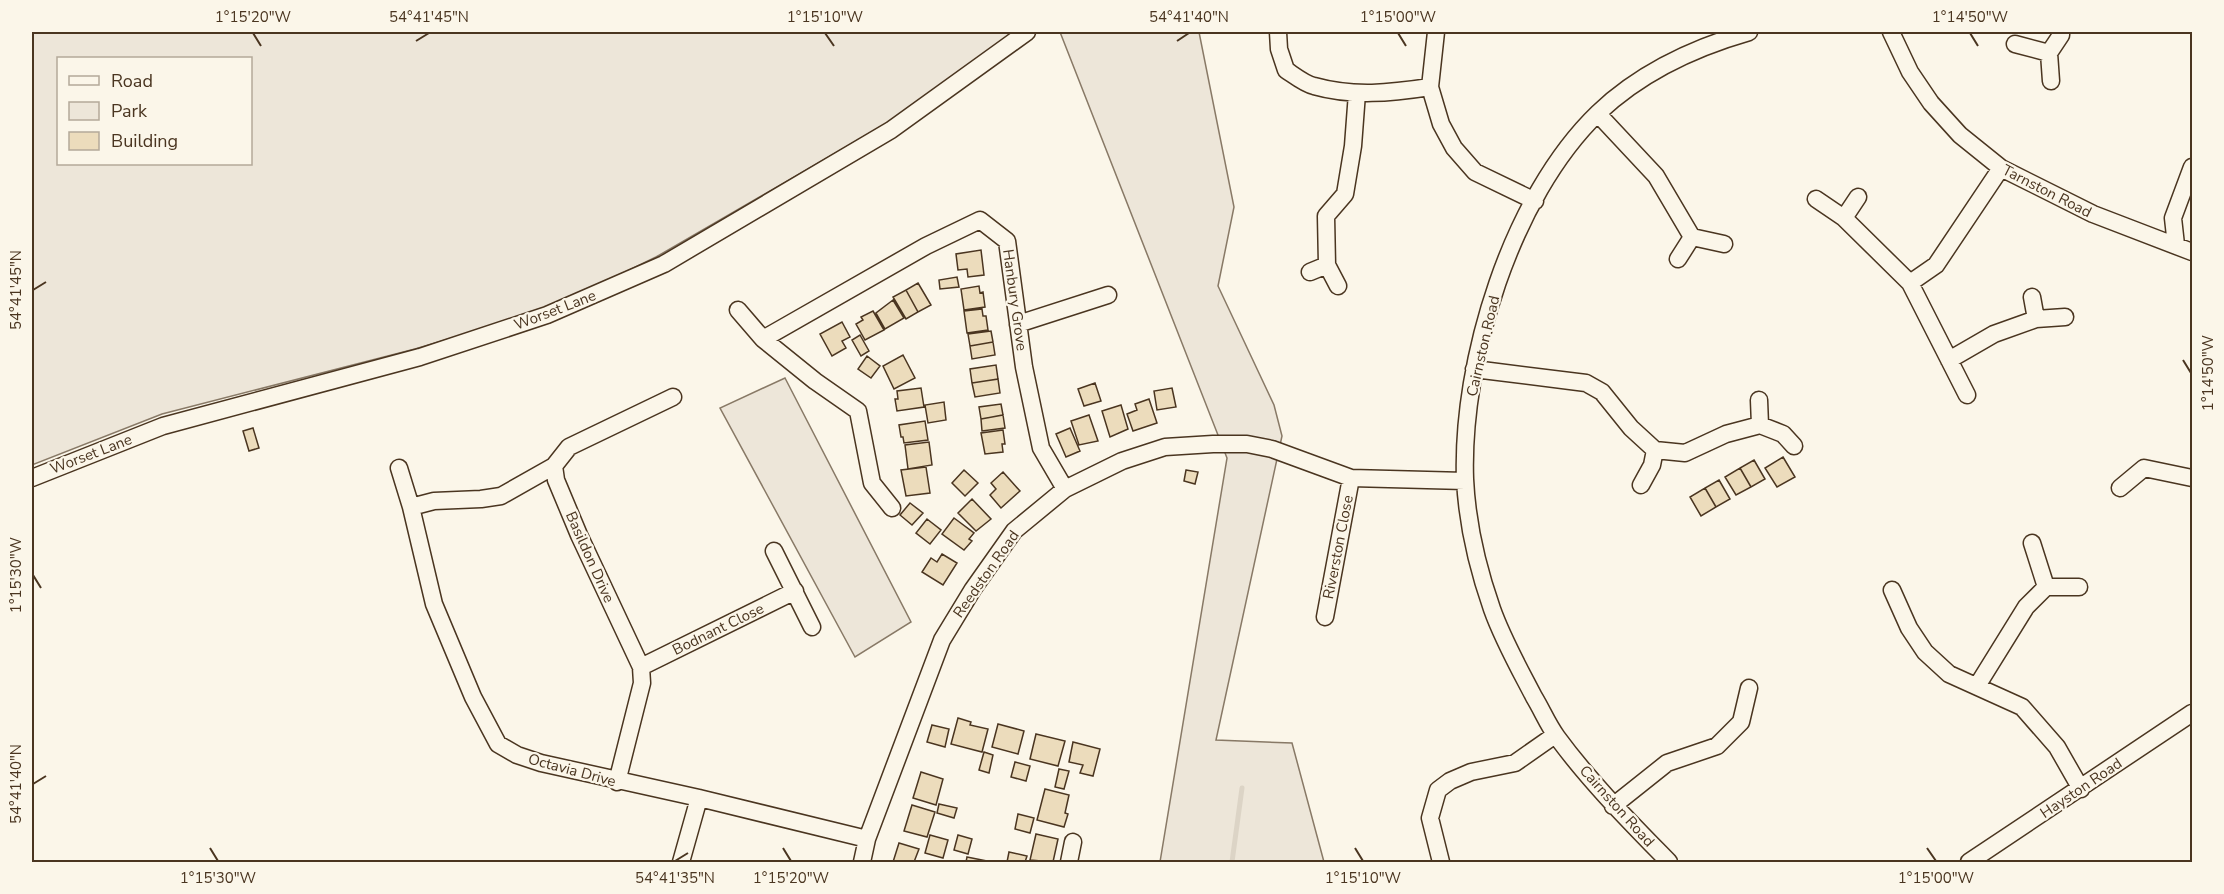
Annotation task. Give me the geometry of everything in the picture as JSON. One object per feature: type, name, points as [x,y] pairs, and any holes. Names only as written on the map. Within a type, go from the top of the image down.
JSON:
[{"type":"street","name":"Worset Lane","points":[[32,478],[163,426],[420,357],[547,315],[664,264],[891,130],[1027,32]]},
{"type":"street","points":[[1278,32],[1279,49],[1286,70],[1313,86],[1357,93],[1381,94],[1430,87]]},
{"type":"street","points":[[1436,32],[1430,87],[1441,124],[1454,148],[1474,172],[1535,201]]},
{"type":"street","name":"Cairnston Road","points":[[1669,862],[1613,806],[1555,735],[1511,655],[1492,609],[1476,556],[1466,481],[1466,424],[1474,369],[1501,273],[1517,235],[1549,175],[1576,138],[1598,114],[1631,86],[1681,56],[1720,40],[1749,32]]},
{"type":"street","name":"Tarnston Road","points":[[1891,32],[1910,72],[1931,103],[1960,135],[2001,168],[2093,214],[2193,252]]},
{"type":"street","points":[[2051,81],[2049,53],[2061,32]]},
{"type":"street","points":[[2014,44],[2049,53]]},
{"type":"street","points":[[1338,286],[1327,265],[1326,216],[1346,194],[1357,93]]},
{"type":"street","points":[[1598,114],[1656,176],[1692,237],[1724,243]]},
{"type":"street","points":[[2176,245],[2173,218],[2193,167]]},
{"type":"street","points":[[1910,283],[1935,265],[2001,168]]},
{"type":"street","points":[[1844,218],[1858,197]]},
{"type":"street","points":[[1816,199],[1844,218],[1910,283],[1967,395]]},
{"type":"street","name":"Hanbury Grove","points":[[763,339],[926,246],[980,220],[1007,241],[1024,367],[1041,448],[1065,489]]},
{"type":"street","points":[[1678,259],[1692,237]]},
{"type":"street","points":[[1310,272],[1327,265]]},
{"type":"street","points":[[1018,324],[1108,295]]},
{"type":"street","points":[[2032,297],[2036,319]]},
{"type":"street","points":[[738,310],[763,339],[815,381],[858,411],[872,483],[892,508]]},
{"type":"street","points":[[1949,360],[1994,334],[2036,319],[2065,317]]},
{"type":"street","points":[[1474,369],[1586,383],[1602,392],[1631,428],[1655,450],[1685,453],[1726,434],[1760,425],[1783,434],[1794,446]]},
{"type":"street","points":[[411,507],[434,501],[501,496],[554,466],[569,447],[673,397]]},
{"type":"street","points":[[1759,400],[1760,425]]},
{"type":"street","name":"Reedston Road","points":[[862,862],[867,839],[942,640],[973,589],[1014,531],[1065,489],[1122,461],[1155,450],[1166,447],[1214,444],[1247,444],[1272,449],[1351,478],[1466,481]]},
{"type":"street","points":[[1641,485],[1652,465],[1655,450]]},
{"type":"street","name":"Basildon Drive","points":[[554,466],[555,480],[641,667],[642,683],[616,782]]},
{"type":"street","name":"Octavia Drive","points":[[399,468],[411,507],[434,604],[459,667],[498,744],[517,755],[541,764],[616,782],[699,798],[867,839]]},
{"type":"street","points":[[2120,488],[2144,468],[2193,478]]},
{"type":"street","name":"Riverston Close","points":[[1325,617],[1351,478]]},
{"type":"street","points":[[2032,543],[2046,587]]},
{"type":"street","points":[[774,551],[812,627]]},
{"type":"street","points":[[1977,686],[2026,607],[2046,587],[2079,587]]},
{"type":"street","name":"Bodnant Close","points":[[641,667],[795,591]]},
{"type":"street","points":[[1892,591],[1909,628],[1925,652],[1949,674],[2022,707],[2057,747],[2081,789]]},
{"type":"street","points":[[1613,806],[1667,763],[1717,746],[1741,722],[1749,688]]},
{"type":"street","name":"Hayston Road","points":[[1969,862],[2193,713]]},
{"type":"street","points":[[1440,862],[1430,818],[1438,790],[1450,781],[1471,772],[1515,763],[1555,735]]},
{"type":"street","points":[[681,862],[699,798]]},
{"type":"street","points":[[1070,862],[1073,842]]},
{"type":"green space","points":[[32,32],[1014,32],[884,125],[656,257],[550,309],[415,349],[162,414],[32,465]]},
{"type":"green space","points":[[1060,32],[1199,32],[1234,207],[1218,286],[1274,405],[1282,436],[1216,740],[1292,743],[1324,862],[1160,862],[1227,458]]},
{"type":"green space","points":[[785,378],[911,622],[855,657],[720,408]]},
{"type":"building","points":[[981,250],[984,275],[968,277],[967,269],[958,270],[956,254]]},
{"type":"building","points":[[957,277],[959,287],[940,289],[939,280]]},
{"type":"building","points":[[918,283],[931,305],[918,312],[906,290]]},
{"type":"building","points":[[979,286],[980,293],[983,292],[985,307],[964,310],[961,289]]},
{"type":"building","points":[[906,290],[918,312],[906,319],[893,297]]},
{"type":"building","points":[[893,300],[904,318],[885,329],[876,313]]},
{"type":"building","points":[[982,309],[983,316],[986,316],[988,330],[967,333],[964,311]]},
{"type":"building","points":[[873,311],[884,330],[865,340],[856,324],[863,320],[861,317]]},
{"type":"building","points":[[842,322],[850,337],[842,341],[846,348],[832,356],[820,334]]},
{"type":"building","points":[[991,331],[993,342],[970,346],[968,334]]},
{"type":"building","points":[[860,335],[869,351],[861,356],[852,340]]},
{"type":"building","points":[[993,342],[995,355],[972,359],[970,346]]},
{"type":"building","points":[[903,355],[915,378],[894,389],[883,366]]},
{"type":"building","points":[[867,356],[880,366],[871,378],[858,369]]},
{"type":"building","points":[[996,365],[998,379],[972,383],[970,369]]},
{"type":"building","points":[[998,379],[1000,393],[975,397],[972,383]]},
{"type":"building","points":[[1095,383],[1101,401],[1084,406],[1078,389]]},
{"type":"building","points":[[921,388],[924,407],[897,411],[895,399],[898,399],[897,391]]},
{"type":"building","points":[[1172,388],[1176,407],[1157,410],[1154,391]]},
{"type":"building","points":[[1149,399],[1157,423],[1133,431],[1127,414],[1137,410],[1135,404]]},
{"type":"building","points":[[944,402],[946,420],[928,423],[925,405]]},
{"type":"building","points":[[1001,404],[1003,415],[981,419],[979,407]]},
{"type":"building","points":[[1121,405],[1128,429],[1110,437],[1102,411]]},
{"type":"building","points":[[1003,415],[1005,428],[982,431],[981,419]]},
{"type":"building","points":[[1089,415],[1098,441],[1079,445],[1071,421]]},
{"type":"building","points":[[925,421],[928,440],[904,443],[899,425]]},
{"type":"building","points":[[253,428],[259,448],[249,451],[243,431]]},
{"type":"building","points":[[1070,428],[1080,451],[1066,457],[1056,434]]},
{"type":"building","points":[[1003,430],[1005,444],[1002,444],[1003,452],[985,454],[981,433]]},
{"type":"building","points":[[929,442],[932,465],[908,469],[905,445]]},
{"type":"building","points":[[1783,457],[1795,477],[1777,487],[1765,468]]},
{"type":"building","points":[[1754,460],[1765,479],[1751,487],[1740,468]]},
{"type":"building","points":[[926,467],[930,493],[906,496],[901,470]]},
{"type":"building","points":[[1740,468],[1751,487],[1736,495],[1725,477]]},
{"type":"building","points":[[964,470],[978,483],[965,496],[952,483]]},
{"type":"building","points":[[1186,470],[1198,472],[1195,484],[1184,481]]},
{"type":"building","points":[[1003,472],[1020,491],[1001,508],[990,495],[996,489],[991,483]]},
{"type":"building","points":[[1719,480],[1730,499],[1716,507],[1705,488]]},
{"type":"building","points":[[1705,488],[1716,507],[1701,516],[1690,497]]},
{"type":"building","points":[[972,499],[991,519],[976,531],[958,513]]},
{"type":"building","points":[[910,503],[923,513],[912,525],[900,515]]},
{"type":"building","points":[[954,518],[974,533],[969,539],[972,541],[964,550],[942,534]]},
{"type":"building","points":[[927,519],[941,530],[930,544],[916,533]]},
{"type":"building","points":[[942,554],[957,563],[943,585],[922,572],[931,558],[937,562]]},
{"type":"building","points":[[958,718],[971,722],[970,725],[988,729],[982,752],[951,744]]},
{"type":"building","points":[[998,724],[1024,731],[1018,754],[992,747]]},
{"type":"building","points":[[932,725],[949,729],[945,747],[927,742]]},
{"type":"building","points":[[1036,734],[1065,741],[1058,766],[1030,759]]},
{"type":"building","points":[[1073,742],[1100,749],[1093,776],[1080,773],[1083,765],[1069,762]]},
{"type":"building","points":[[984,752],[993,755],[989,773],[979,770]]},
{"type":"building","points":[[1015,762],[1030,766],[1026,781],[1011,777]]},
{"type":"building","points":[[1059,769],[1069,771],[1064,789],[1055,787]]},
{"type":"building","points":[[921,772],[943,779],[936,805],[913,798]]},
{"type":"building","points":[[1045,789],[1069,795],[1065,813],[1068,814],[1064,827],[1037,820]]},
{"type":"building","points":[[939,804],[957,808],[954,818],[937,813]]},
{"type":"building","points":[[912,805],[935,812],[927,837],[904,831]]},
{"type":"building","points":[[1018,814],[1034,818],[1030,833],[1015,829]]},
{"type":"building","points":[[1036,834],[1058,839],[1053,862],[1030,860]]},
{"type":"building","points":[[930,835],[948,840],[943,858],[925,853]]},
{"type":"building","points":[[958,835],[972,839],[968,854],[954,850]]},
{"type":"building","points":[[899,843],[919,849],[914,862],[893,862]]},
{"type":"building","points":[[1009,852],[1027,856],[1025,862],[1007,862]]},
{"type":"building","points":[[967,857],[992,862],[966,862]]},
{"type":"waterway","points":[[1232,862],[1242,788]]}]
